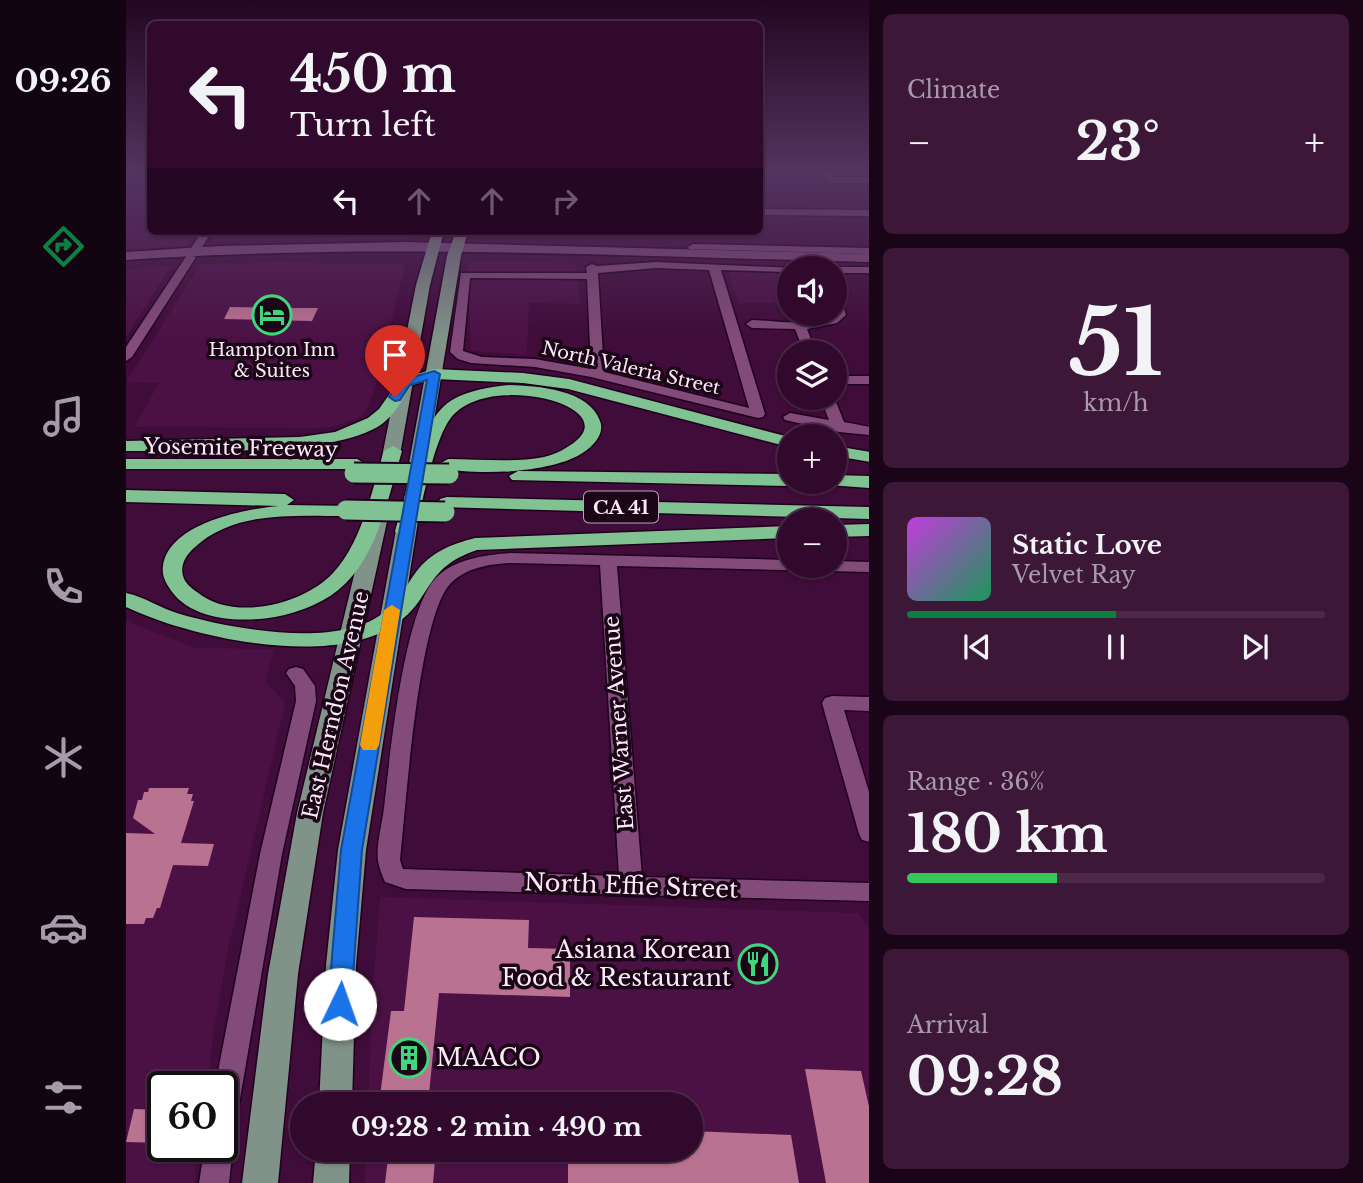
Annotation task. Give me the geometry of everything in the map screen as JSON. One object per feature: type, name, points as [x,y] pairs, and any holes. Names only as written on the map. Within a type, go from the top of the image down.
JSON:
[{"type":"highway","points":[[126,446],[300,442],[338,437],[374,422],[384,413],[406,382],[434,374],[523,377],[569,384],[777,439]]},
{"type":"highway","points":[[405,531],[439,423],[452,407],[491,392],[533,391],[559,396],[579,406],[592,423],[592,431],[584,445],[558,459],[448,469]]},
{"type":"highway","points":[[346,505],[241,516],[207,528],[189,541],[175,558],[173,573],[177,587],[203,606],[237,613],[278,610],[320,593],[340,579],[348,569],[369,523],[393,451]]},
{"type":"highway","points":[[847,454],[869,457]]},
{"type":"highway","name":"Yosemite Freeway","points":[[126,466],[448,469]]},
{"type":"highway","name":"CA 41","points":[[448,469],[777,480]]},
{"type":"highway","points":[[847,481],[869,482]]},
{"type":"highway","points":[[126,496],[346,505],[869,513]]},
{"type":"highway","points":[[847,531],[869,530]]},
{"type":"highway","points":[[126,599],[170,618],[229,632],[336,639],[382,625],[405,604],[420,578],[434,562],[453,551],[475,544],[777,532]]},
{"type":"main road","name":"East Herndon Avenue","points":[[260,1183],[268,1097],[293,909],[310,813],[393,451],[431,251],[437,235]]},
{"type":"main road","points":[[126,259],[183,254],[431,251],[457,245],[869,258]]},
{"type":"main road","points":[[457,245],[592,268],[869,264]]},
{"type":"main road","name":"East Herndon Avenue","points":[[336,1092],[341,965],[352,850],[405,531],[457,245]]},
{"type":"main road","points":[[193,254],[279,250],[290,246],[431,251]]},
{"type":"main road","points":[[331,1183],[332,1162]]},
{"type":"street","points":[[126,358],[205,235]]},
{"type":"street","points":[[693,247],[869,251]]},
{"type":"street","points":[[598,375],[592,268],[656,265],[777,269]]},
{"type":"street","name":"North Valeria Street","points":[[592,268],[465,275],[456,352],[467,359],[545,365],[598,375],[758,414],[714,267]]},
{"type":"street","points":[[847,270],[869,270]]},
{"type":"street","points":[[752,324],[777,325]]},
{"type":"street","points":[[847,380],[869,380]]},
{"type":"street","points":[[790,417],[821,424]]},
{"type":"street","points":[[847,429],[869,430]]},
{"type":"street","name":"North Effie Street","points":[[608,561],[496,559],[459,570],[440,584],[418,642],[389,860],[393,875],[406,880],[869,892]]},
{"type":"street","points":[[608,561],[869,567]]},
{"type":"street","name":"East Warner Avenue","points":[[608,561],[631,886]]},
{"type":"street","points":[[231,1071],[271,854],[306,701],[305,686],[296,673]]},
{"type":"street","points":[[869,704],[832,703],[869,831]]},
{"type":"street","points":[[214,1183],[217,1162]]},
{"type":"shaded area","points":[[126,228],[147,228],[147,235],[193,235],[187,245],[126,251]]},
{"type":"shaded area","points":[[217,235],[412,235],[407,239],[213,241]]},
{"type":"shaded area","points":[[284,262],[405,265],[376,385],[366,411],[358,418],[328,428],[134,427],[159,383],[126,382],[201,264]]},
{"type":"shaded area","points":[[467,263],[575,263],[581,304],[529,303],[527,355],[475,351],[471,349]]},
{"type":"shaded area","points":[[170,268],[126,337],[126,270]]},
{"type":"shaded area","points":[[728,271],[777,272],[777,303],[738,303]]},
{"type":"shaded area","points":[[126,621],[196,648],[274,649],[265,681],[285,703],[228,950],[209,1071],[147,1071],[147,1162],[197,1162],[195,1183],[126,1183]]},
{"type":"shaded area","points":[[380,897],[858,913],[869,930],[869,1183],[365,1183],[366,1162],[703,1162],[703,1092],[369,1092]]},
{"type":"building","name":"Hampton Inn & Suites","points":[[230,307],[318,308],[312,321],[224,319]]},
{"type":"building","points":[[149,788],[189,788],[187,794],[193,794],[191,801],[194,801],[181,843],[214,844],[208,866],[173,865],[160,908],[157,908],[153,918],[146,918],[144,924],[126,924],[126,833],[155,834],[133,818],[138,800],[142,800],[144,792],[148,792]]},
{"type":"building","name":"MAACO","points":[[414,917],[529,920],[528,948],[570,949],[570,997],[439,993],[429,1092],[381,1092],[391,1011],[404,1011]]},
{"type":"building","points":[[805,1069],[861,1071],[869,1107],[869,1183],[826,1183]]},
{"type":"building","points":[[134,1109],[147,1109],[147,1143],[126,1142]]},
{"type":"building","points":[[703,1131],[791,1135],[799,1183],[568,1183],[568,1162],[703,1162]]},
{"type":"building","points":[[388,1162],[435,1162],[433,1183],[385,1183]]},
{"type":"slow traffic","points":[[369,745],[392,610]]},
{"type":"place","name":"Hampton Inn & Suites","points":[[272,315]]},
{"type":"place","name":"Asiana Korean Food & Restaurant","points":[[758,964]]},
{"type":"place","name":"MAACO","points":[[409,1058]]},
{"type":"route","points":[[340,1004],[352,850],[434,374],[406,382],[395,397]]}]
